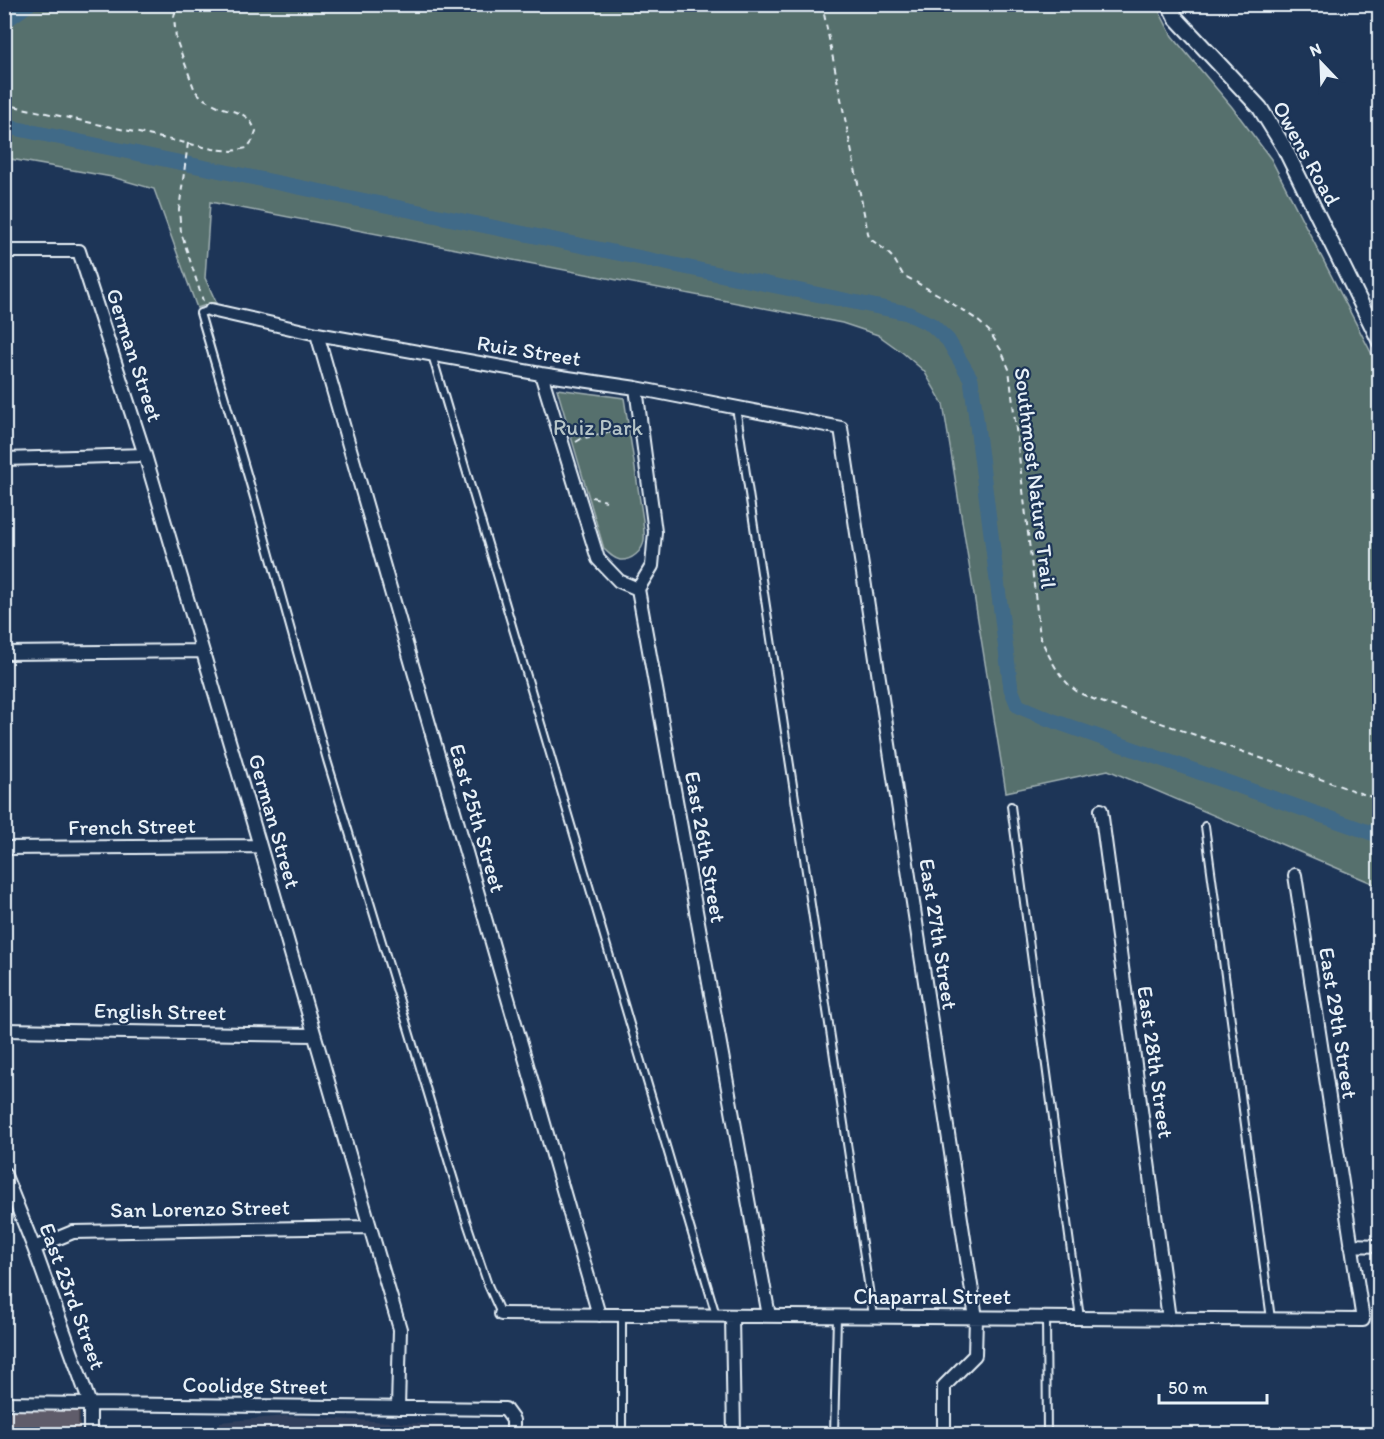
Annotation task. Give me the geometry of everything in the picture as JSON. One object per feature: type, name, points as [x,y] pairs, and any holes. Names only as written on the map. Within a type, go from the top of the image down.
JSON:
[{"type":"street","name":"Owens Road","points":[[1169,4],[1176,18],[1260,108],[1284,147],[1380,342]]},
{"type":"street","name":"German Street","points":[[4,251],[79,251],[145,455],[400,1329],[398,1408]]},
{"type":"street","name":"Ruiz Street","points":[[211,310],[317,334],[541,374],[636,388],[841,428]]},
{"type":"street","name":"East 25th Street","points":[[317,334],[599,1315]]},
{"type":"street","points":[[541,374],[598,559],[620,581],[638,589],[652,566],[655,532],[636,388]]},
{"type":"street","name":"East 27th Street","points":[[841,428],[976,1318],[975,1355],[944,1386],[944,1434]]},
{"type":"street","points":[[4,459],[145,455]]},
{"type":"street","name":"East 26th Street","points":[[638,589],[769,1316]]},
{"type":"street","points":[[4,653],[202,651]]},
{"type":"street","name":"East 28th Street","points":[[1101,810],[1169,1319]]},
{"type":"street","name":"French Street","points":[[4,848],[260,846]]},
{"type":"street","name":"East 29th Street","points":[[1294,875],[1363,1320]]},
{"type":"street","name":"English Street","points":[[4,1030],[314,1035]]},
{"type":"street","name":"East 23rd Street","points":[[4,1173],[34,1248],[90,1404],[90,1434]]},
{"type":"street","name":"San Lorenzo Street","points":[[34,1248],[74,1232],[370,1227]]},
{"type":"street","points":[[1351,1245],[1380,1245]]},
{"type":"street","name":"Chaparral Street","points":[[501,1314],[1363,1320]]},
{"type":"street","points":[[732,1316],[734,1434]]},
{"type":"street","name":"Coolidge Street","points":[[4,1404],[505,1409],[513,1420],[513,1434]]},
{"type":"lane","points":[[211,310],[200,313],[327,760],[467,1223],[488,1285],[501,1314]]},
{"type":"lane","points":[[432,354],[716,1316]]},
{"type":"lane","points":[[736,407],[873,1317]]},
{"type":"lane","points":[[1011,806],[1080,1318]]},
{"type":"lane","points":[[1205,826],[1271,1320]]},
{"type":"lane","points":[[622,1315],[622,1434]]},
{"type":"lane","points":[[834,1434],[837,1317]]},
{"type":"lane","points":[[1046,1318],[1047,1434]]},
{"type":"path","points":[[4,104],[232,151],[248,148],[256,132],[250,120],[242,114],[204,99],[195,91],[176,39],[174,17],[177,4]]},
{"type":"path","name":"Southmost Nature Trail","points":[[822,4],[869,238],[890,254],[903,275],[976,319],[989,331],[1010,369],[1040,637],[1062,678],[1077,692],[1093,699],[1380,800]]},
{"type":"path","points":[[188,143],[179,210],[181,232],[203,301],[211,310]]},
{"type":"path","points":[[564,451],[581,439],[616,430]]},
{"type":"shaded area","points":[[286,1416],[458,1426],[459,1434],[220,1434],[220,1422]]},
{"type":"green space","points":[[4,5],[1156,5],[1172,36],[1232,107],[1271,159],[1379,368],[1379,886],[1108,770],[1006,792],[943,404],[924,371],[878,335],[842,323],[210,202],[205,278],[216,302],[197,308],[154,189],[112,177],[5,158]]},
{"type":"green space","name":"Ruiz Park","points":[[557,389],[624,398],[644,535],[641,548],[628,559],[620,560],[611,556],[604,549]]},
{"type":"building","points":[[4,1409],[79,1410],[79,1434],[4,1434]]},
{"type":"waterway","points":[[4,22],[29,4]]},
{"type":"waterway","points":[[4,126],[907,313],[932,325],[948,340],[971,379],[1011,689],[1018,706],[1051,720],[1380,836]]}]
